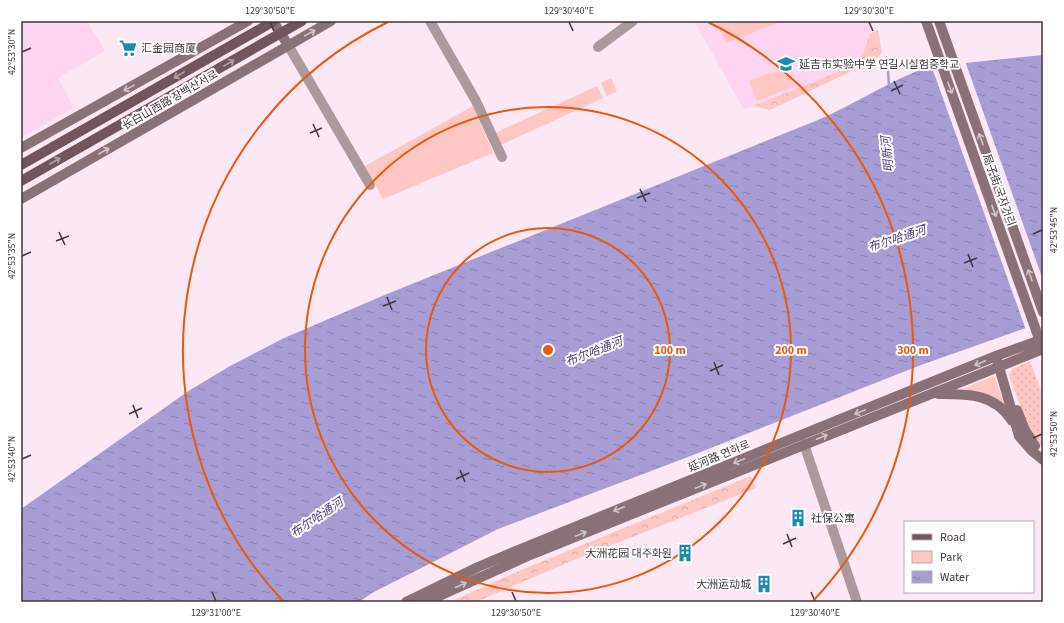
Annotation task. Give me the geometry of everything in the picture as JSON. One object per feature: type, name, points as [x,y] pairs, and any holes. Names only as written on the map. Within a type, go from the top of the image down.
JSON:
[{"type":"main road","points":[[21,148],[248,21]]},
{"type":"main road","points":[[273,21],[288,45]]},
{"type":"main road","name":"长白山西路 장백산서로","points":[[21,165],[273,21]]},
{"type":"main road","name":"长白山西路 장백산서로","points":[[21,181],[302,21]]},
{"type":"main road","name":"长白山西路 장백산서로","points":[[21,198],[331,21]]},
{"type":"main road","name":"局子街 국자거리","points":[[926,21],[1043,349]]},
{"type":"main road","name":"局子街 국자거리","points":[[939,21],[1043,312]]},
{"type":"main road","name":"延河路 연하로","points":[[426,602],[516,560],[931,394],[1043,339]]},
{"type":"main road","name":"延河路 연하로","points":[[406,602],[511,553],[999,360],[1043,349]]},
{"type":"main road","points":[[999,360],[1019,436],[1026,446],[1043,460]]},
{"type":"main road","points":[[999,360],[1025,430],[1036,447],[1043,452]]},
{"type":"main road","points":[[931,394],[967,393],[980,396],[999,406],[1010,416],[1016,426]]},
{"type":"street","points":[[430,21],[476,101],[502,157]]},
{"type":"street","points":[[598,47],[633,21]]},
{"type":"street","points":[[288,45],[370,185]]},
{"type":"street","points":[[804,444],[857,602]]},
{"type":"shaded area","points":[[21,21],[87,21],[105,51],[58,78],[74,108],[21,138]]},
{"type":"shaded area","name":"延吉市实验中学 연길시실험중학교","points":[[694,21],[871,22],[865,52],[859,61],[850,67],[744,110]]},
{"type":"green space","points":[[715,21],[783,21],[726,43]]},
{"type":"green space","points":[[878,30],[882,53],[875,60],[770,110],[753,106],[850,67],[861,57],[867,44],[869,34]]},
{"type":"green space","points":[[786,67],[794,86],[757,101],[749,81]]},
{"type":"green space","points":[[611,78],[617,91],[607,96],[601,83]]},
{"type":"green space","points":[[597,86],[603,98],[501,145],[495,133]]},
{"type":"green space","points":[[473,106],[493,153],[383,199],[365,166]]},
{"type":"green space","points":[[1030,361],[1043,396],[1043,448],[1030,433],[1009,375],[1012,369]]},
{"type":"green space","points":[[994,376],[1007,410],[960,390]]},
{"type":"green space","points":[[751,476],[756,488],[574,560],[476,602],[450,602],[514,573]]},
{"type":"water","name":"布尔哈通河","points":[[1043,55],[1043,322],[921,365],[688,457],[498,529],[372,593],[359,602],[21,602],[21,509],[190,390],[230,366],[284,338],[387,294],[818,120],[899,79],[927,67]]},
{"type":"pier","points":[[965,61],[1043,280],[1043,324],[1026,330],[931,65]]},
{"type":"waterway","name":"明新河","points":[[888,71],[889,86]]},
{"type":"place","name":"汇金园商厦","points":[[128,48]]},
{"type":"place","name":"延吉市实验中学 연길시실험중학교","points":[[786,64]]},
{"type":"place","name":"社保公寓","points":[[798,518]]},
{"type":"place","name":"大洲花园 대주화원","points":[[685,553]]},
{"type":"place","name":"大洲运动城","points":[[764,584]]}]
